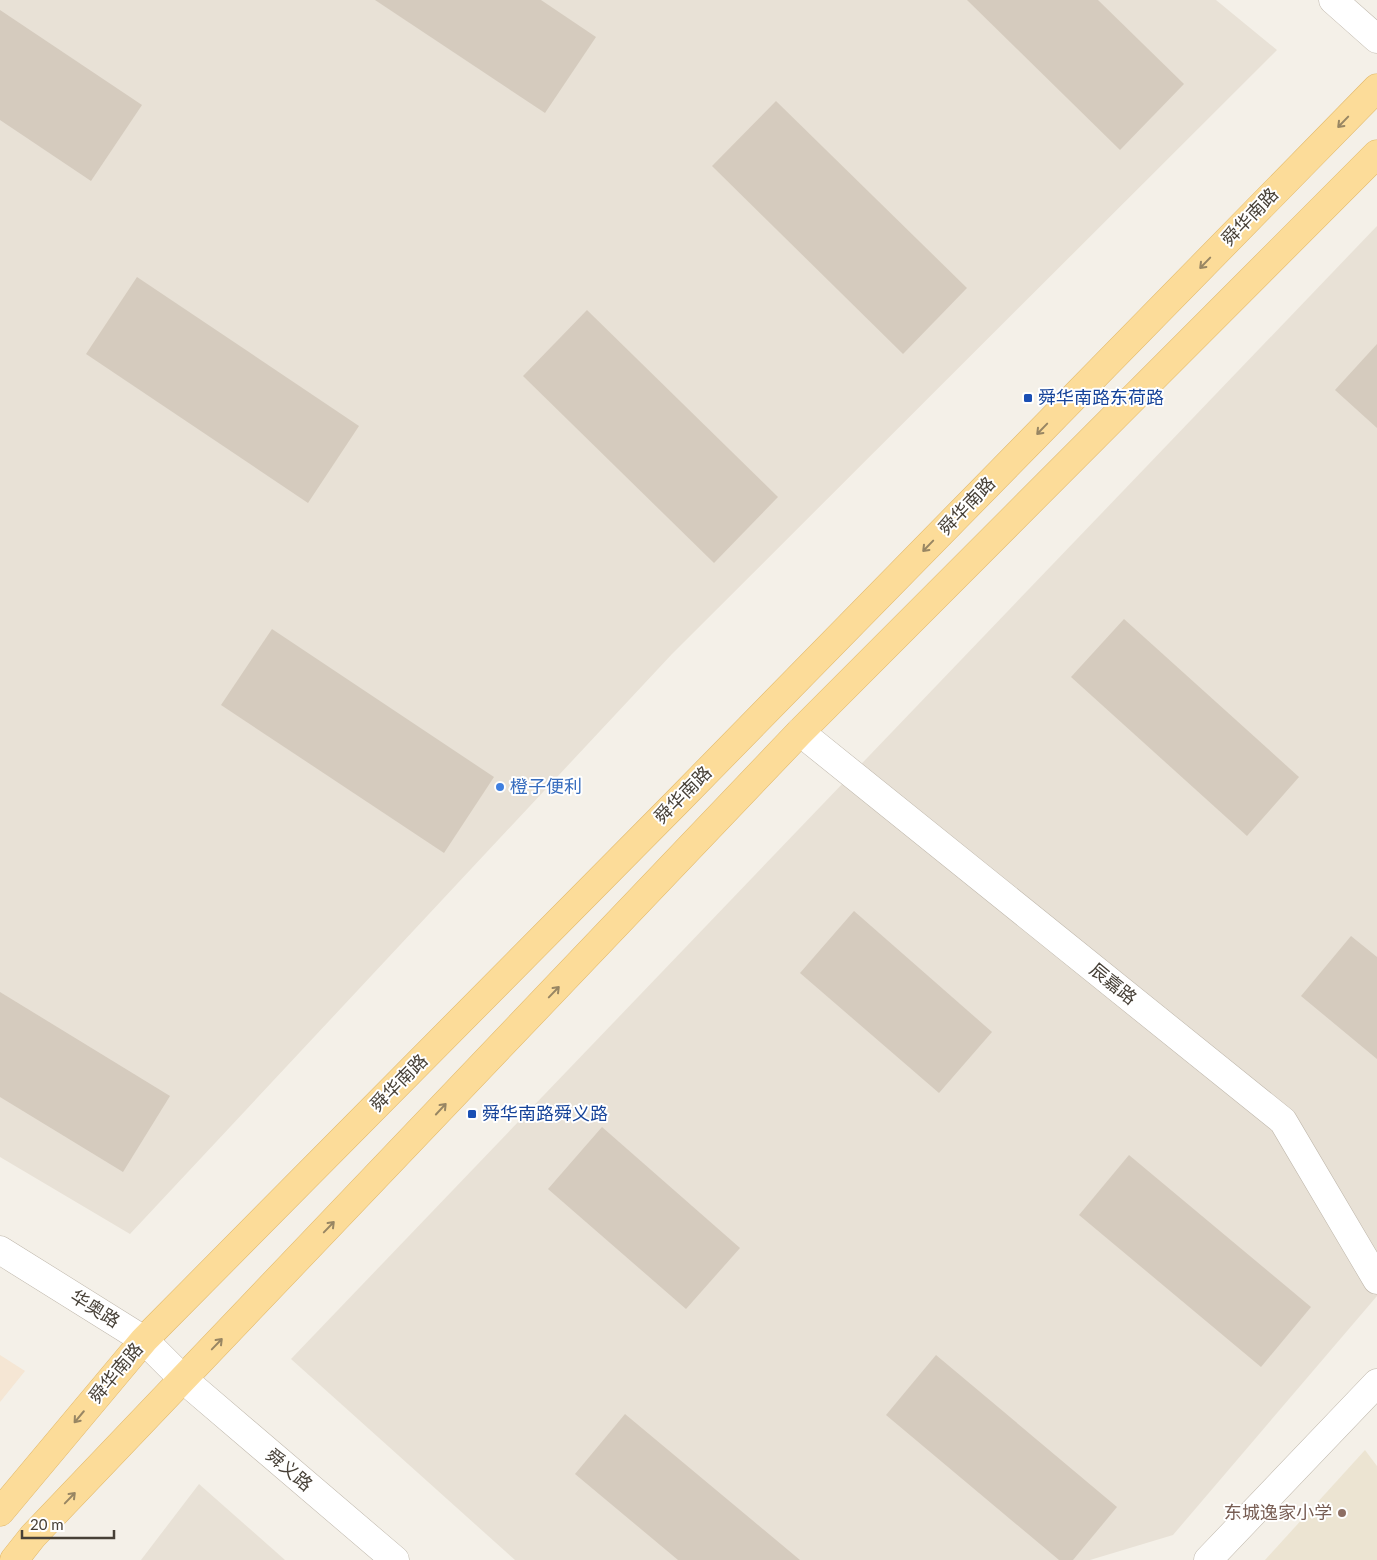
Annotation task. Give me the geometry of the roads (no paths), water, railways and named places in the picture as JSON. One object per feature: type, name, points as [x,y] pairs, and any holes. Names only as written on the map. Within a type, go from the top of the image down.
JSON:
[{"type":"main road","name":"舜华南路","points":[[0,1512],[144,1340],[1377,88]]},
{"type":"main road","points":[[14,1560],[33,1536],[800,732],[1377,154]]},
{"type":"street","points":[[1333,0],[1377,39]]},
{"type":"street","name":"辰嘉路","points":[[800,732],[1283,1121],[1377,1280]]},
{"type":"street","name":"华奥路","points":[[0,1250],[144,1340],[183,1379]]},
{"type":"street","name":"舜义路","points":[[183,1379],[395,1560]]},
{"type":"street","points":[[1208,1560],[1377,1383]]},
{"type":"place","name":"舜华南路东荷路","points":[[1028,398]]},
{"type":"place","name":"橙子便利","points":[[500,787]]},
{"type":"place","name":"舜华南路舜义路","points":[[472,1114]]},
{"type":"place","name":"东城逸家小学","points":[[1342,1513]]}]
